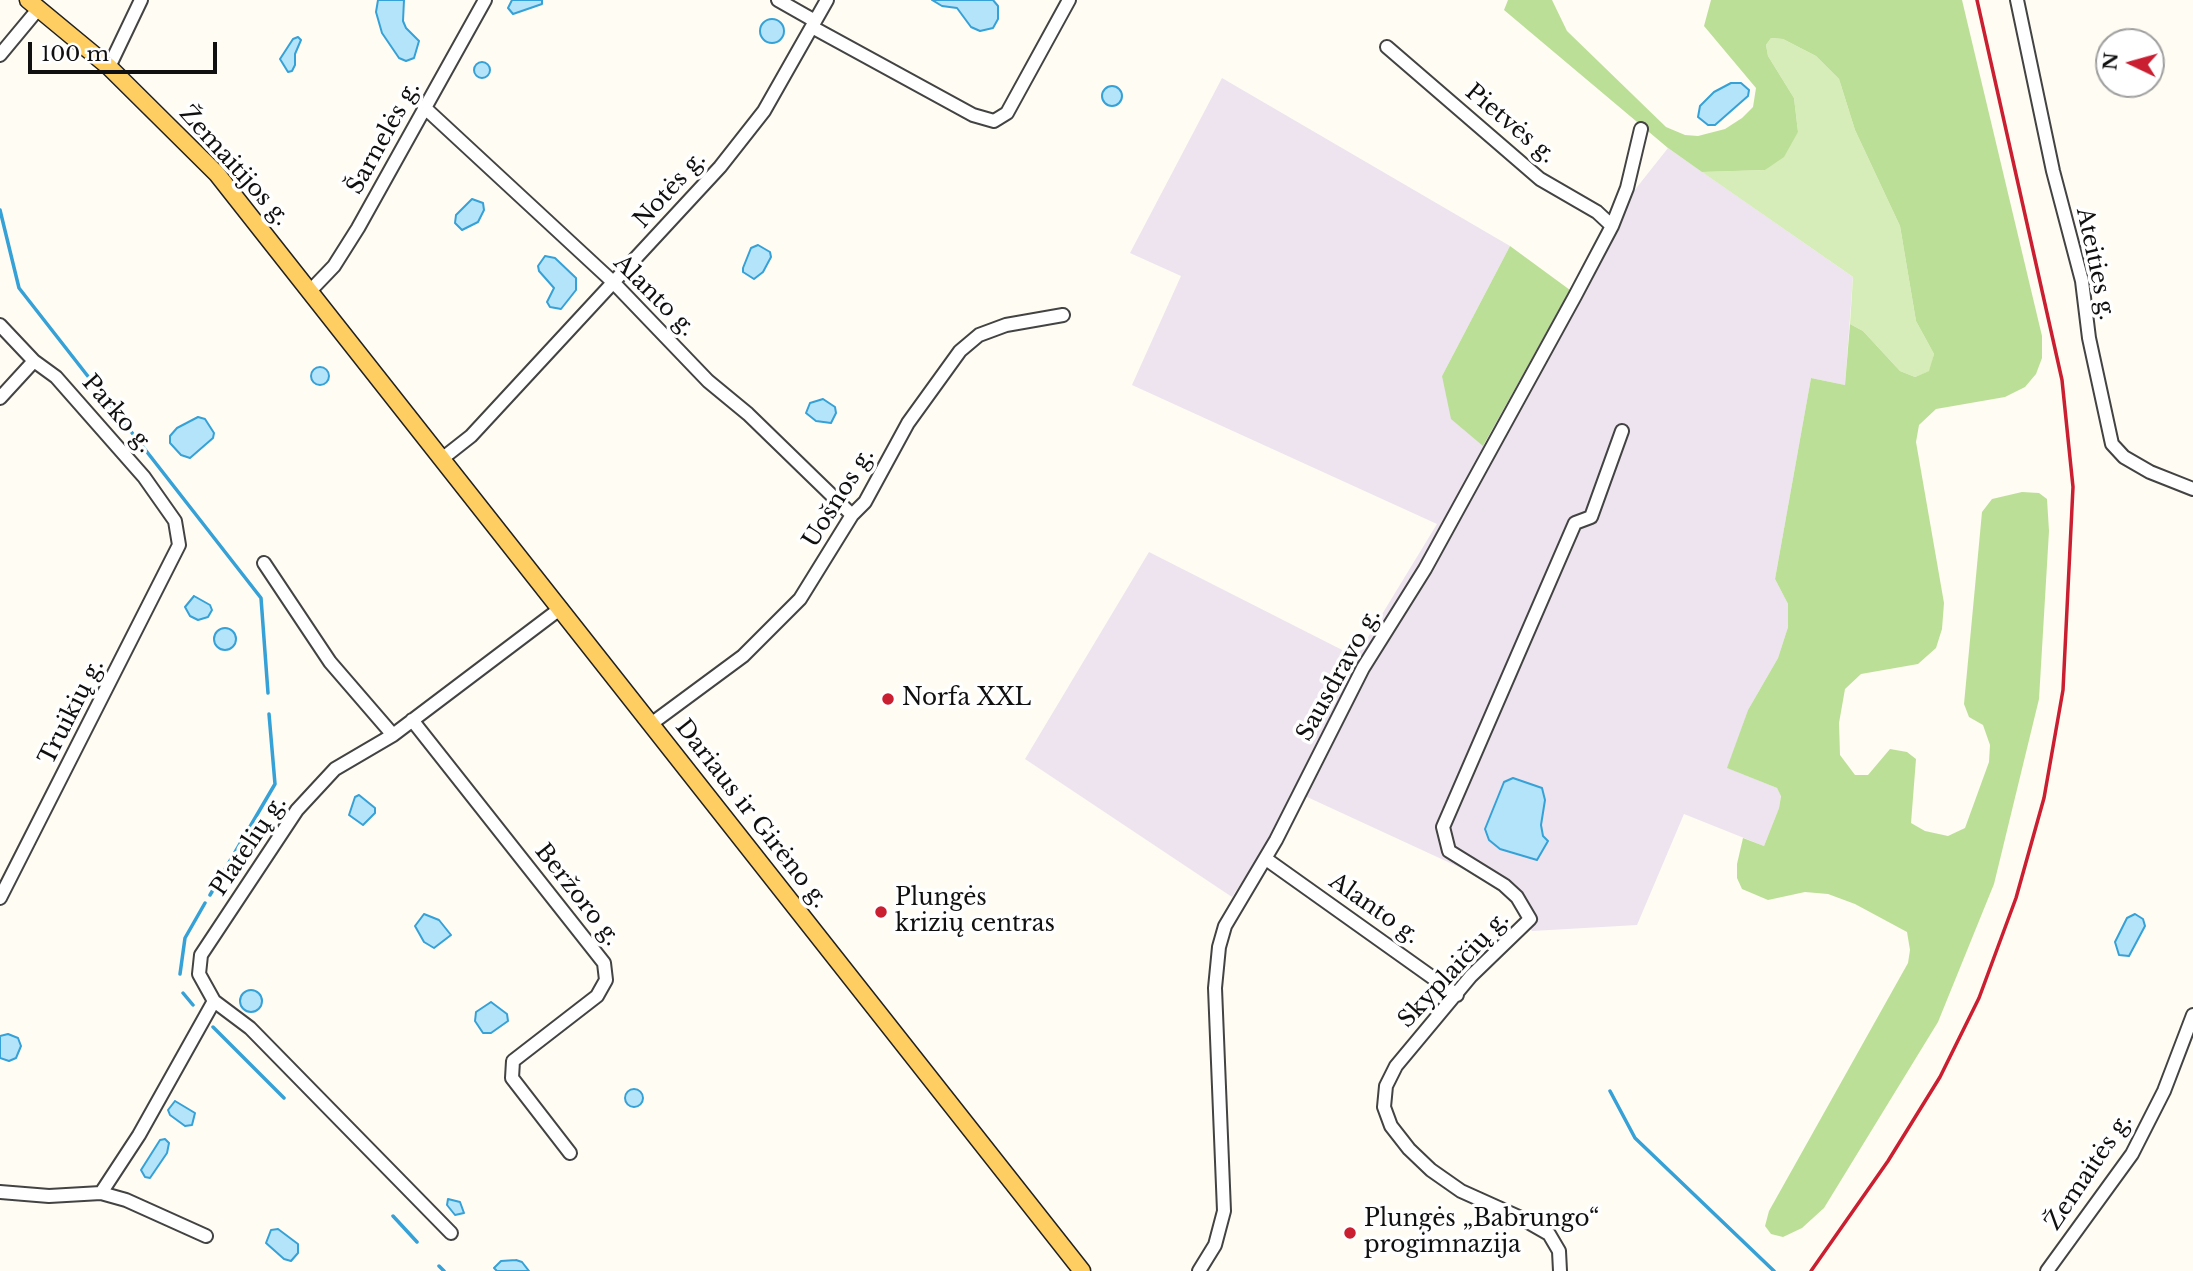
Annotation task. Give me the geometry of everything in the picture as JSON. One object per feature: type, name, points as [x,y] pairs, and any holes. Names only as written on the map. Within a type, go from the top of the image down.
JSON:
[{"type":"main road","name":"Žemaitijos g.","points":[[33,4],[109,67],[217,174],[384,384]]},
{"type":"main road","name":"Dariaus ir Girėno g.","points":[[384,384],[1082,1271]]},
{"type":"street","points":[[109,67],[141,0]]},
{"type":"street","name":"Šarnelės g.","points":[[311,290],[334,266],[352,237],[485,0]]},
{"type":"street","points":[[778,0],[814,24],[973,115],[994,121],[1007,113],[1069,0]]},
{"type":"street","name":"Notės g.","points":[[443,458],[471,436],[720,167],[764,111],[827,0]]},
{"type":"street","name":"Ateities g.","points":[[2017,0],[2053,171],[2082,281],[2089,338],[2112,444],[2124,457],[2150,472],[2193,489]]},
{"type":"street","points":[[0,55],[33,4]]},
{"type":"street","name":"Pietvės g.","points":[[1387,47],[1540,178],[1597,212],[1612,226]]},
{"type":"street","name":"Alanto g.","points":[[424,107],[613,282],[708,381],[758,423],[852,515]]},
{"type":"street","name":"Sausdravo g.","points":[[1199,1271],[1215,1245],[1224,1211],[1216,963],[1233,911],[1266,859],[1363,668],[1425,569],[1612,226],[1627,188],[1641,129]]},
{"type":"street","name":"Uošnos g.","points":[[651,724],[743,656],[800,599],[852,515],[865,502],[908,423],[960,351],[979,335],[1006,326],[1063,315]]},
{"type":"street","name":"Parko g.","points":[[0,325],[34,361],[56,377],[145,477],[175,521],[179,545]]},
{"type":"street","points":[[0,398],[34,361]]},
{"type":"street","name":"Skyplaičių g.","points":[[1560,1271],[1559,1251],[1549,1234],[1521,1217],[1461,1191],[1431,1170],[1409,1149],[1391,1126],[1384,1107],[1386,1086],[1396,1066],[1471,976],[1530,919],[1517,897],[1504,884],[1449,851],[1444,838],[1446,816],[1507,684],[1575,523],[1591,517],[1622,431]]},
{"type":"street","name":"Truikių g.","points":[[0,898],[179,545]]},
{"type":"street","points":[[264,563],[330,662],[393,735]]},
{"type":"street","name":"Platelių g.","points":[[214,1001],[199,974],[201,955],[297,810],[335,769],[393,735],[561,608]]},
{"type":"street","name":"Beržoro g.","points":[[412,720],[604,962],[606,980],[597,996],[513,1061],[512,1078],[570,1153]]},
{"type":"street","name":"Alanto g.","points":[[1266,859],[1457,995]]},
{"type":"street","points":[[102,1192],[139,1135],[214,1001],[250,1028],[451,1233]]},
{"type":"street","name":"Žemaitės g.","points":[[2047,1271],[2132,1154],[2164,1091],[2193,1015]]},
{"type":"street","points":[[0,1192],[49,1196],[102,1192],[126,1199],[206,1236]]},
{"type":"shaded area","points":[[1222,78],[1510,246],[1442,376],[1484,446],[1603,230],[1668,148],[1853,277],[1845,385],[1811,378],[1775,579],[1788,604],[1788,627],[1778,658],[1748,710],[1728,768],[1777,788],[1781,795],[1779,808],[1764,846],[1684,814],[1637,925],[1532,931],[1506,893],[1487,880],[1292,790],[1269,841],[1232,897],[1025,759],[1149,552],[1356,657],[1437,524],[1132,385],[1181,276],[1130,253]]},
{"type":"green space","points":[[1508,0],[1552,0],[1567,31],[1666,127],[1685,135],[1698,136],[1725,129],[1742,118],[1753,107],[1756,88],[1704,26],[1711,0],[1962,0],[2042,336],[2042,358],[2036,374],[2025,387],[2005,397],[1936,409],[1919,425],[1916,442],[1944,603],[1942,629],[1936,648],[1918,664],[1861,674],[1845,689],[1839,723],[1840,755],[1855,775],[1868,775],[1890,749],[1907,752],[1916,759],[1911,823],[1925,831],[1948,836],[1965,828],[1989,762],[1990,745],[1983,725],[1969,717],[1964,704],[1982,512],[1992,499],[2022,492],[2039,493],[2047,499],[2049,531],[2039,699],[1994,884],[1938,1022],[1824,1208],[1802,1228],[1783,1237],[1771,1234],[1765,1226],[1769,1211],[1908,963],[1910,950],[1907,932],[1855,904],[1828,894],[1805,892],[1768,900],[1742,889],[1737,878],[1737,864],[1743,838],[1764,846],[1781,796],[1777,788],[1727,768],[1748,710],[1778,658],[1788,627],[1788,604],[1775,579],[1811,378],[1845,385],[1850,324],[1863,331],[1900,371],[1915,377],[1929,371],[1934,354],[1916,321],[1900,226],[1855,130],[1839,79],[1816,56],[1783,39],[1771,38],[1766,45],[1768,56],[1794,98],[1798,132],[1784,157],[1765,170],[1702,172],[1668,148],[1504,10]]},
{"type":"green space","points":[[1771,38],[1783,39],[1816,56],[1839,79],[1855,130],[1900,226],[1916,321],[1934,354],[1930,371],[1915,377],[1900,371],[1863,331],[1850,324],[1853,277],[1702,172],[1765,170],[1798,132],[1794,98],[1768,56],[1766,45]]},
{"type":"green space","points":[[1510,246],[1570,290],[1483,446],[1451,419],[1442,376]]},
{"type":"water","points":[[378,0],[404,0],[403,21],[419,41],[414,58],[406,61],[399,58],[382,33],[376,12]]},
{"type":"water","points":[[512,0],[542,0],[542,4],[513,14],[508,8]]},
{"type":"water","points":[[932,0],[993,0],[998,6],[998,19],[993,28],[980,31],[971,27],[957,8],[942,6]]},
{"type":"water","points":[[772,19],[781,22],[784,31],[781,40],[772,43],[763,40],[760,31],[763,22]]},
{"type":"water","points":[[298,37],[301,40],[295,54],[295,65],[292,71],[288,72],[280,59],[293,39]]},
{"type":"water","points":[[482,62],[488,64],[488,76],[482,78],[476,76],[474,70],[476,64]]},
{"type":"water","points":[[1731,83],[1741,83],[1749,90],[1748,96],[1715,125],[1708,125],[1698,117],[1700,106],[1714,92]]},
{"type":"water","points":[[1112,86],[1119,89],[1122,96],[1119,103],[1112,106],[1105,103],[1102,96],[1105,89]]},
{"type":"water","points":[[472,199],[483,203],[484,210],[478,222],[462,230],[455,223],[456,215]]},
{"type":"water","points":[[758,245],[770,252],[771,257],[763,272],[754,279],[743,272],[743,268],[751,248]]},
{"type":"water","points":[[545,256],[555,258],[576,278],[576,290],[561,309],[550,307],[547,302],[554,288],[539,271],[538,266]]},
{"type":"water","points":[[320,367],[326,370],[329,376],[326,382],[320,385],[314,382],[311,376],[314,370]]},
{"type":"water","points":[[823,399],[835,407],[836,413],[831,423],[816,421],[806,413],[810,403]]},
{"type":"water","points":[[198,417],[205,419],[214,433],[213,438],[190,458],[181,455],[170,443],[170,436],[177,428]]},
{"type":"water","points":[[194,596],[210,605],[212,610],[208,617],[198,620],[190,616],[185,607]]},
{"type":"water","points":[[225,628],[233,631],[236,639],[233,647],[225,650],[217,647],[214,639],[217,631]]},
{"type":"water","points":[[1513,778],[1542,788],[1545,800],[1541,825],[1543,836],[1548,841],[1537,860],[1500,849],[1489,840],[1485,829],[1504,782]]},
{"type":"water","points":[[359,795],[375,808],[375,813],[363,825],[349,815],[355,797]]},
{"type":"water","points":[[424,914],[439,920],[451,935],[434,948],[424,942],[415,926]]},
{"type":"water","points":[[2135,914],[2143,919],[2145,926],[2129,956],[2119,955],[2115,942],[2127,918]]},
{"type":"water","points":[[251,990],[259,993],[262,1001],[259,1009],[251,1012],[243,1009],[240,1001],[243,993]]},
{"type":"water","points":[[491,1002],[507,1014],[508,1021],[491,1033],[483,1033],[475,1021],[476,1012]]},
{"type":"water","points":[[8,1034],[18,1038],[21,1046],[16,1058],[9,1061],[0,1058],[0,1036]]},
{"type":"water","points":[[634,1089],[640,1092],[643,1098],[640,1104],[634,1107],[628,1104],[625,1098],[628,1092]]},
{"type":"water","points":[[175,1101],[195,1113],[192,1125],[185,1126],[170,1115],[168,1110]]},
{"type":"water","points":[[165,1139],[169,1143],[167,1153],[150,1178],[145,1177],[141,1170],[160,1140]]},
{"type":"water","points":[[448,1199],[460,1202],[464,1213],[455,1215],[447,1205]]},
{"type":"water","points":[[278,1229],[298,1244],[298,1253],[291,1261],[284,1259],[266,1243],[271,1230]]},
{"type":"water","points":[[501,1261],[522,1262],[529,1271],[497,1271],[494,1268]]},
{"type":"waterway","points":[[0,210],[19,288],[261,598],[268,693]]},
{"type":"waterway","points":[[210,895],[275,784],[269,714]]},
{"type":"waterway","points":[[180,974],[185,938],[205,903]]},
{"type":"waterway","points":[[183,993],[193,1005]]},
{"type":"waterway","points":[[213,1027],[284,1098]]},
{"type":"waterway","points":[[1610,1091],[1635,1138],[1774,1271]]},
{"type":"waterway","points":[[393,1216],[417,1242]]},
{"type":"waterway","points":[[439,1266],[444,1271]]},
{"type":"railway","points":[[1811,1271],[1888,1161],[1940,1077],[1979,998],[2016,898],[2044,798],[2063,690],[2073,487],[2062,380],[1977,0]]},
{"type":"place","name":"Norfa XXL","points":[[888,699]]},
{"type":"place","name":"Plungės krizių centras","points":[[881,912]]},
{"type":"place","name":"Plungės „Babrungo“ progimnazija","points":[[1350,1233]]}]
